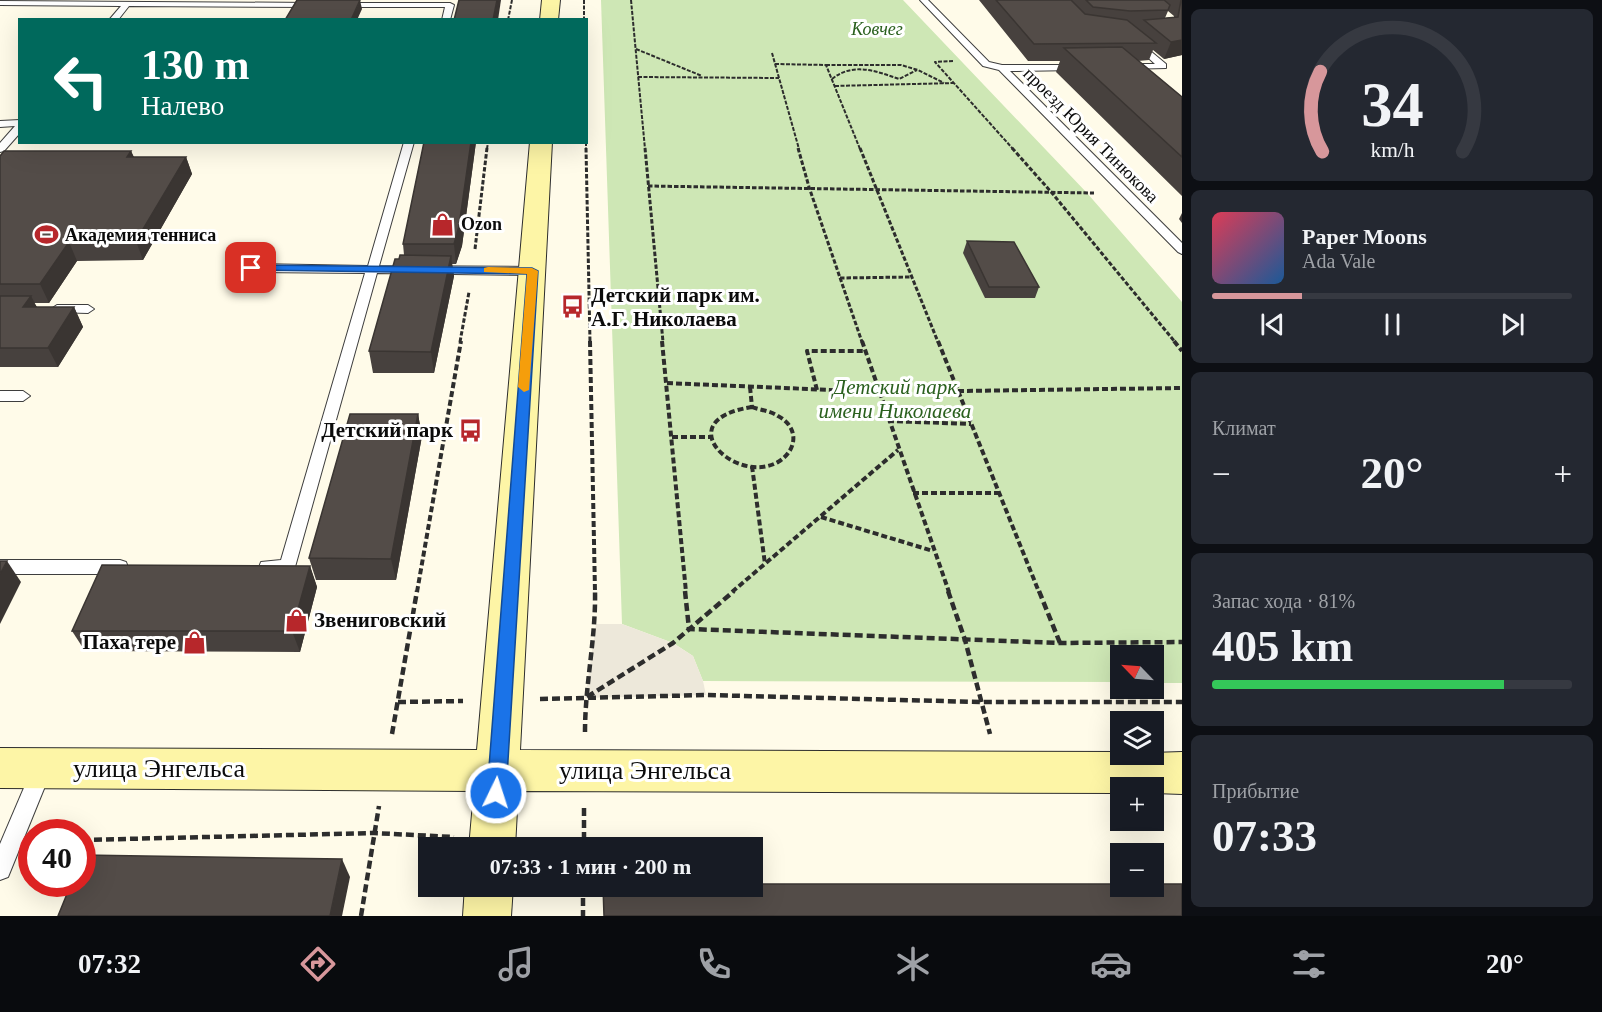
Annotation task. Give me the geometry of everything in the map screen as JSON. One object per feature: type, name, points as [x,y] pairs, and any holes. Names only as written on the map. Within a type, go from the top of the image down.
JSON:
[{"type":"street","points":[[549,18],[551,0]]},
{"type":"street","points":[[493,837],[541,144]]},
{"type":"street","name":"улица Энгельса","points":[[0,768],[1182,773]]},
{"type":"street","points":[[487,916],[488,897]]},
{"type":"lane","points":[[924,0],[986,64],[1002,68],[1082,67]]},
{"type":"lane","points":[[0,3],[276,2],[321,5]]},
{"type":"lane","points":[[115,18],[127,4]]},
{"type":"lane","points":[[333,5],[450,5],[447,18]]},
{"type":"lane","points":[[1117,67],[1163,66],[1132,39]]},
{"type":"lane","name":"проезд Юрия Тинюкова","points":[[1002,68],[1182,250]]},
{"type":"lane","points":[[0,124],[18,125]]},
{"type":"lane","points":[[0,149],[18,127]]},
{"type":"lane","points":[[251,567],[287,567],[408,144]]},
{"type":"lane","points":[[251,268],[532,271]]},
{"type":"lane","points":[[44,309],[88,309]]},
{"type":"lane","points":[[0,396],[23,396]]},
{"type":"lane","points":[[0,567],[132,567]]},
{"type":"lane","points":[[0,868],[42,768]]},
{"type":"path","points":[[508,18],[512,0]]},
{"type":"path","points":[[584,0],[584,18]]},
{"type":"path","points":[[631,0],[690,629]]},
{"type":"path","points":[[636,49],[705,78]]},
{"type":"path","points":[[772,53],[809,187],[965,640],[980,702],[1002,772]]},
{"type":"path","points":[[775,64],[901,65],[918,70],[944,83]]},
{"type":"path","points":[[826,64],[1060,643]]},
{"type":"path","points":[[940,67],[1052,193],[1182,351]]},
{"type":"path","points":[[832,79],[837,74],[846,71],[867,69],[899,79],[910,76],[918,70]]},
{"type":"path","points":[[638,77],[779,78]]},
{"type":"path","points":[[835,86],[955,83]]},
{"type":"path","points":[[398,702],[472,270],[488,144]]},
{"type":"path","points":[[585,698],[597,624],[586,144]]},
{"type":"path","points":[[648,186],[1052,193],[1122,191]]},
{"type":"path","points":[[840,278],[912,277]]},
{"type":"path","points":[[817,390],[807,351],[864,351]]},
{"type":"path","points":[[667,383],[878,392]]},
{"type":"path","points":[[750,387],[752,407]]},
{"type":"path","points":[[958,391],[1182,388]]},
{"type":"path","points":[[752,407],[777,415],[793,430],[796,440],[794,449],[788,457],[765,466],[752,466],[724,456],[715,447],[710,437],[711,427],[716,419],[732,410],[752,407]]},
{"type":"path","points":[[888,421],[972,424]]},
{"type":"path","points":[[672,436],[710,437]]},
{"type":"path","points":[[585,698],[673,643],[898,450]]},
{"type":"path","points":[[752,466],[765,564]]},
{"type":"path","points":[[913,493],[999,493]]},
{"type":"path","points":[[821,516],[933,551]]},
{"type":"path","points":[[690,629],[1060,643],[1182,642]]},
{"type":"path","points":[[585,698],[706,695],[980,702],[1182,702]]},
{"type":"path","points":[[96,840],[375,833],[361,916]]},
{"type":"path","points":[[583,897],[583,916]]},
{"type":"green space","name":"Детский парк имени Николаева","points":[[601,0],[903,0],[1087,193],[1182,302],[1182,683],[1164,683],[1164,645],[1110,645],[1110,682],[703,681],[693,656],[673,643],[622,624]]},
{"type":"shaded area","points":[[596,624],[622,624],[673,643],[693,656],[706,695],[585,698]]},
{"type":"building","points":[[297,0],[360,0],[352,18],[286,18]]},
{"type":"building","points":[[459,0],[497,0],[493,18],[454,18]]},
{"type":"building","points":[[996,0],[1071,0],[1085,14],[1127,20],[1156,43],[1034,44]]},
{"type":"building","points":[[1086,0],[1164,0],[1170,5],[1168,10],[1130,11],[1093,7]]},
{"type":"building","points":[[1181,0],[1182,40],[1171,42],[1144,20],[1178,17]]},
{"type":"building","points":[[1122,47],[1182,97],[1182,157],[1064,48]]},
{"type":"building","points":[[424,144],[471,144],[459,226],[454,244],[403,244]]},
{"type":"building","name":"Академия тенниса","points":[[4,151],[131,151],[127,157],[186,157],[136,241],[69,242],[40,284],[0,284],[0,156]]},
{"type":"building","points":[[967,241],[1014,242],[1039,287],[989,287]]},
{"type":"building","points":[[400,255],[451,256],[431,352],[369,351],[395,259],[399,259]]},
{"type":"building","points":[[0,296],[31,296],[23,307],[74,307],[48,348],[0,348]]},
{"type":"building","points":[[350,414],[418,414],[391,559],[309,558]]},
{"type":"building","points":[[0,561],[7,561],[0,574]]},
{"type":"building","points":[[102,565],[310,566],[292,631],[72,631]]},
{"type":"building","points":[[96,855],[342,859],[330,916],[58,916],[66,897],[96,897]]},
{"type":"building","points":[[763,884],[1110,884],[1110,897],[1164,897],[1164,884],[1182,884],[1182,916],[604,916],[603,897],[763,897]]},
{"type":"slow traffic","points":[[488,270],[532,271],[524,387]]},
{"type":"place","name":"Ozon","points":[[443,224]]},
{"type":"place","name":"Академия тенниса","points":[[47,235]]},
{"type":"place","name":"Детский парк им. А.Г. Николаева","points":[[573,307]]},
{"type":"place","name":"Детский парк","points":[[471,430]]},
{"type":"place","name":"Звениговский","points":[[296,620]]},
{"type":"place","name":"Паха тере","points":[[194,642]]},
{"type":"route","points":[[251,268],[532,271],[496,793]]},
{"type":"park label","name":"Ковчег","points":[[877,29]]}]
